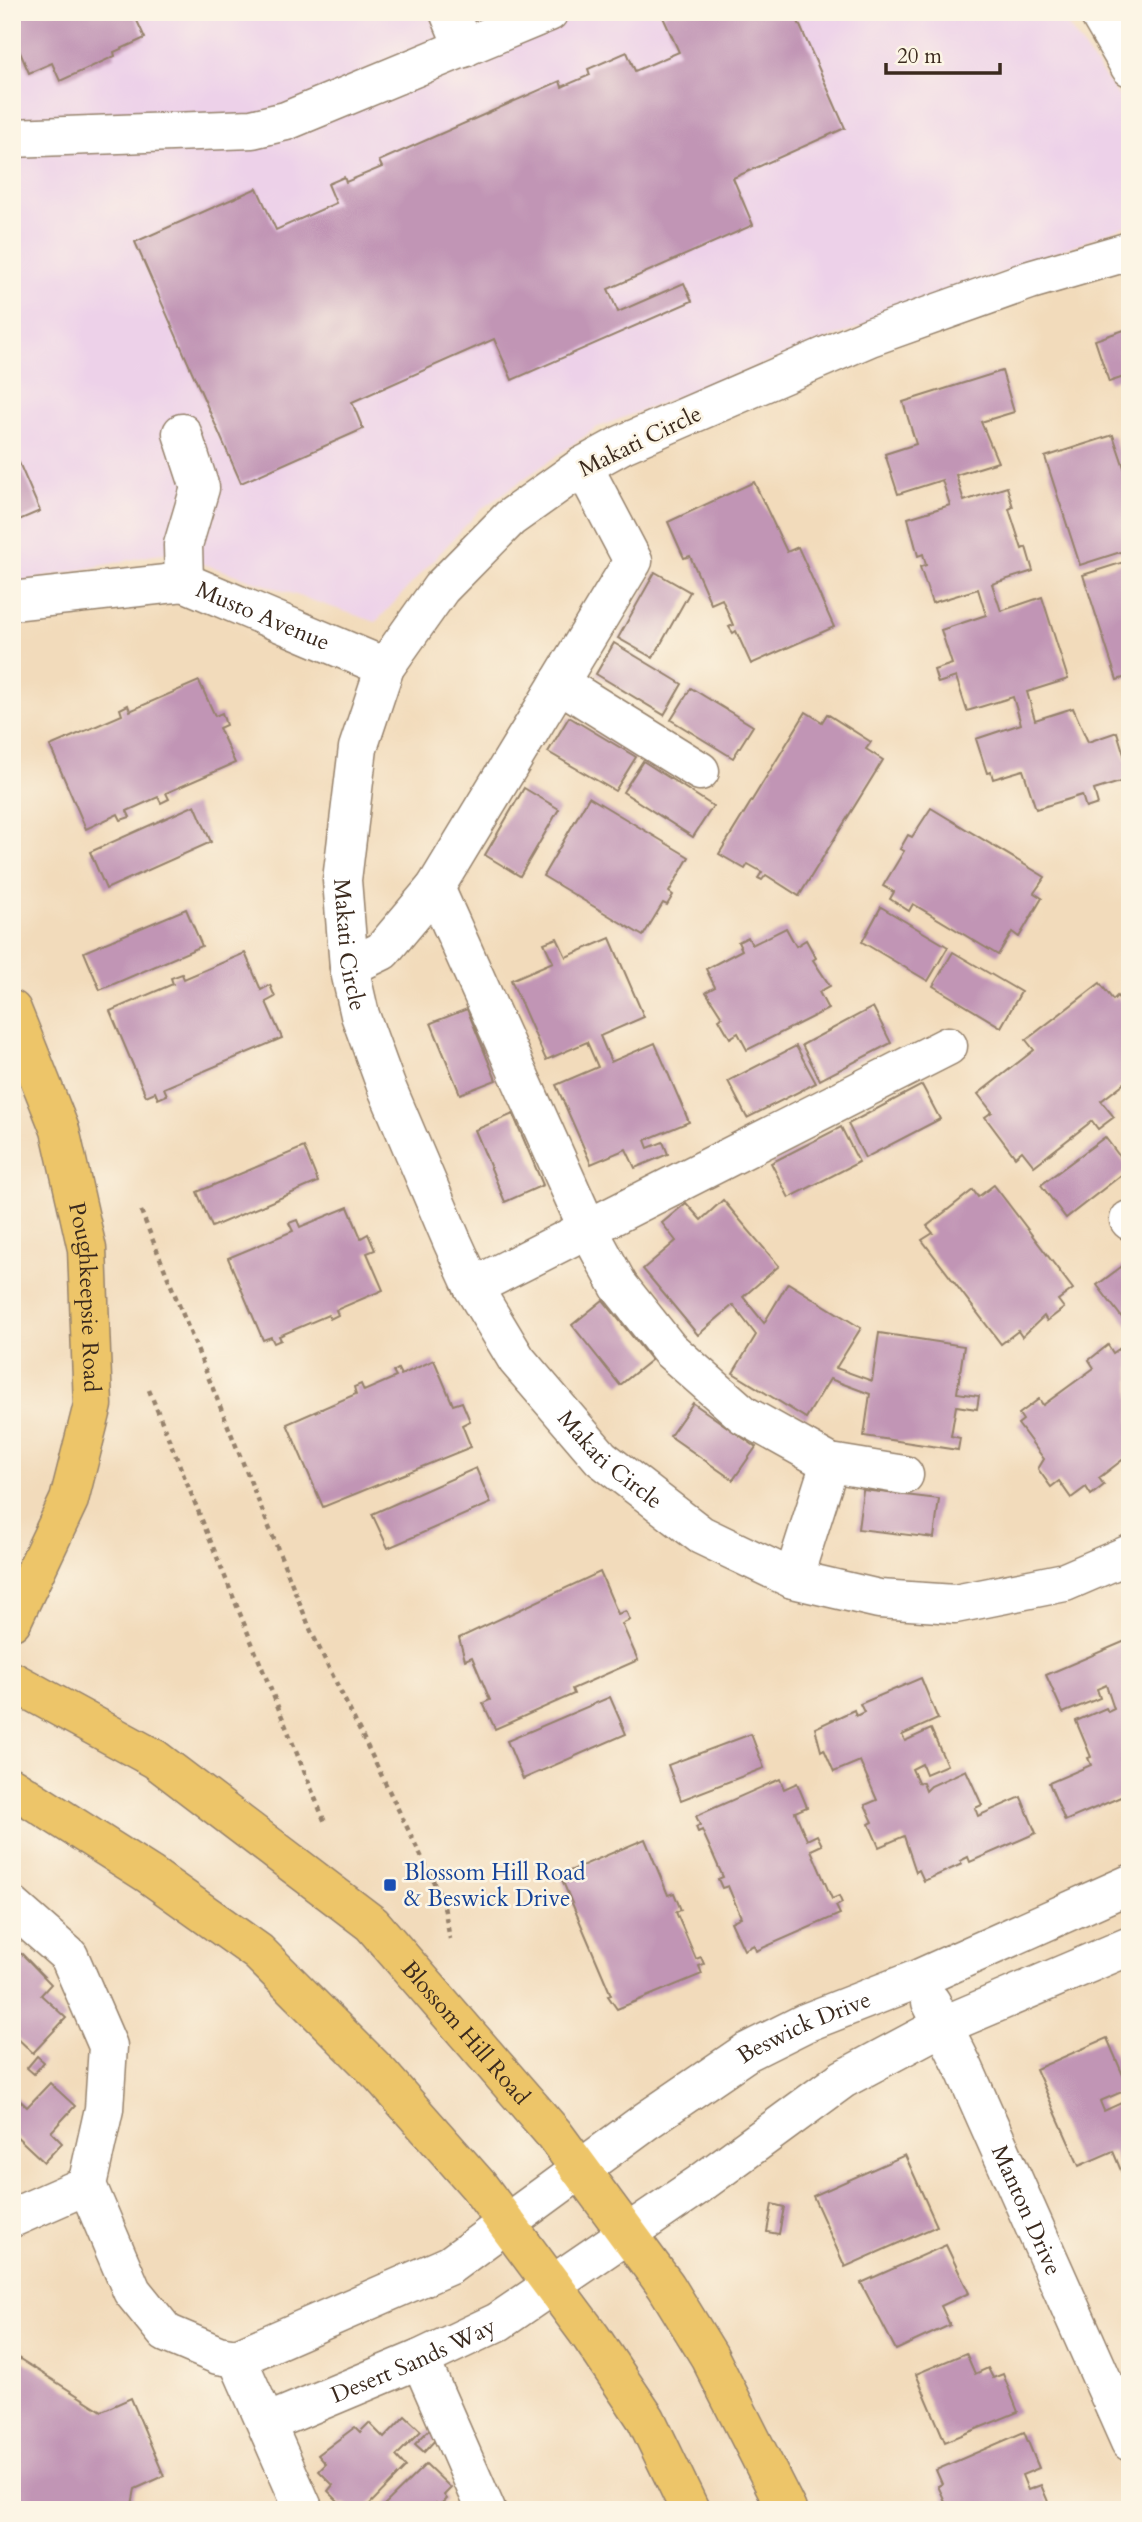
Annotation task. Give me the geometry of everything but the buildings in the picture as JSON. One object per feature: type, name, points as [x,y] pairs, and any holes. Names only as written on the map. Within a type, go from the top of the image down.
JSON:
[{"type":"main road","name":"Poughkeepsie Road","points":[[12,1010],[60,1130],[87,1250],[93,1405],[69,1500],[12,1621]]},
{"type":"main road","name":"Blossom Hill Road","points":[[12,1681],[156,1759],[372,1924],[554,2134],[628,2234],[709,2356],[787,2510]]},
{"type":"main road","points":[[12,1787],[150,1875],[258,1952],[380,2074],[478,2185],[553,2285],[646,2419],[690,2510]]},
{"type":"street","points":[[449,12],[464,48]]},
{"type":"street","points":[[16,130],[252,130],[286,121],[550,12]]},
{"type":"street","points":[[1098,12],[1130,66]]},
{"type":"street","name":"Makati Circle","points":[[1130,251],[1030,280],[870,337],[623,444],[583,466],[510,517],[441,588],[385,667],[358,748],[342,880],[349,968],[360,1015],[386,1086],[473,1287],[517,1360],[601,1458],[701,1535],[793,1579],[879,1599],[956,1604],[1065,1582],[1130,1554]]},
{"type":"street","points":[[182,433],[200,488],[183,545],[184,582]]},
{"type":"street","points":[[349,968],[382,951],[435,888],[633,561],[583,466]]},
{"type":"street","name":"Musto Avenue","points":[[12,601],[184,582],[385,667]]},
{"type":"street","points":[[559,683],[700,771]]},
{"type":"street","points":[[435,888],[588,1229],[620,1286],[669,1349],[744,1415],[830,1463],[904,1475]]},
{"type":"street","points":[[473,1287],[948,1046]]},
{"type":"street","points":[[793,1579],[830,1463]]},
{"type":"street","name":"Beswick Drive","points":[[507,2223],[747,2052],[805,2023],[920,1978],[1130,1884]]},
{"type":"street","points":[[18,1917],[69,1955],[108,2046],[104,2109],[87,2185],[131,2291],[166,2333],[218,2355],[237,2358],[450,2265],[507,2223]]},
{"type":"street","points":[[553,2285],[843,2079],[942,2026],[1130,1945]]},
{"type":"street","name":"Manton Drive","points":[[920,1978],[963,2066],[1129,2437]]},
{"type":"street","points":[[12,2218],[87,2185]]},
{"type":"street","name":"Desert Sands Way","points":[[267,2423],[421,2359],[498,2322],[553,2285]]},
{"type":"street","points":[[237,2358],[304,2510]]},
{"type":"street","points":[[421,2359],[486,2510]]},
{"type":"path","points":[[141,1211],[311,1631],[443,1901],[450,1940]]},
{"type":"path","points":[[149,1390],[326,1825]]},
{"type":"shaded area","points":[[12,12],[1058,12],[1130,112],[1130,224],[596,428],[480,510],[376,622],[168,552],[12,584]]},
{"type":"place","name":"Blossom Hill Road & Beswick Drive","points":[[390,1885]]}]
